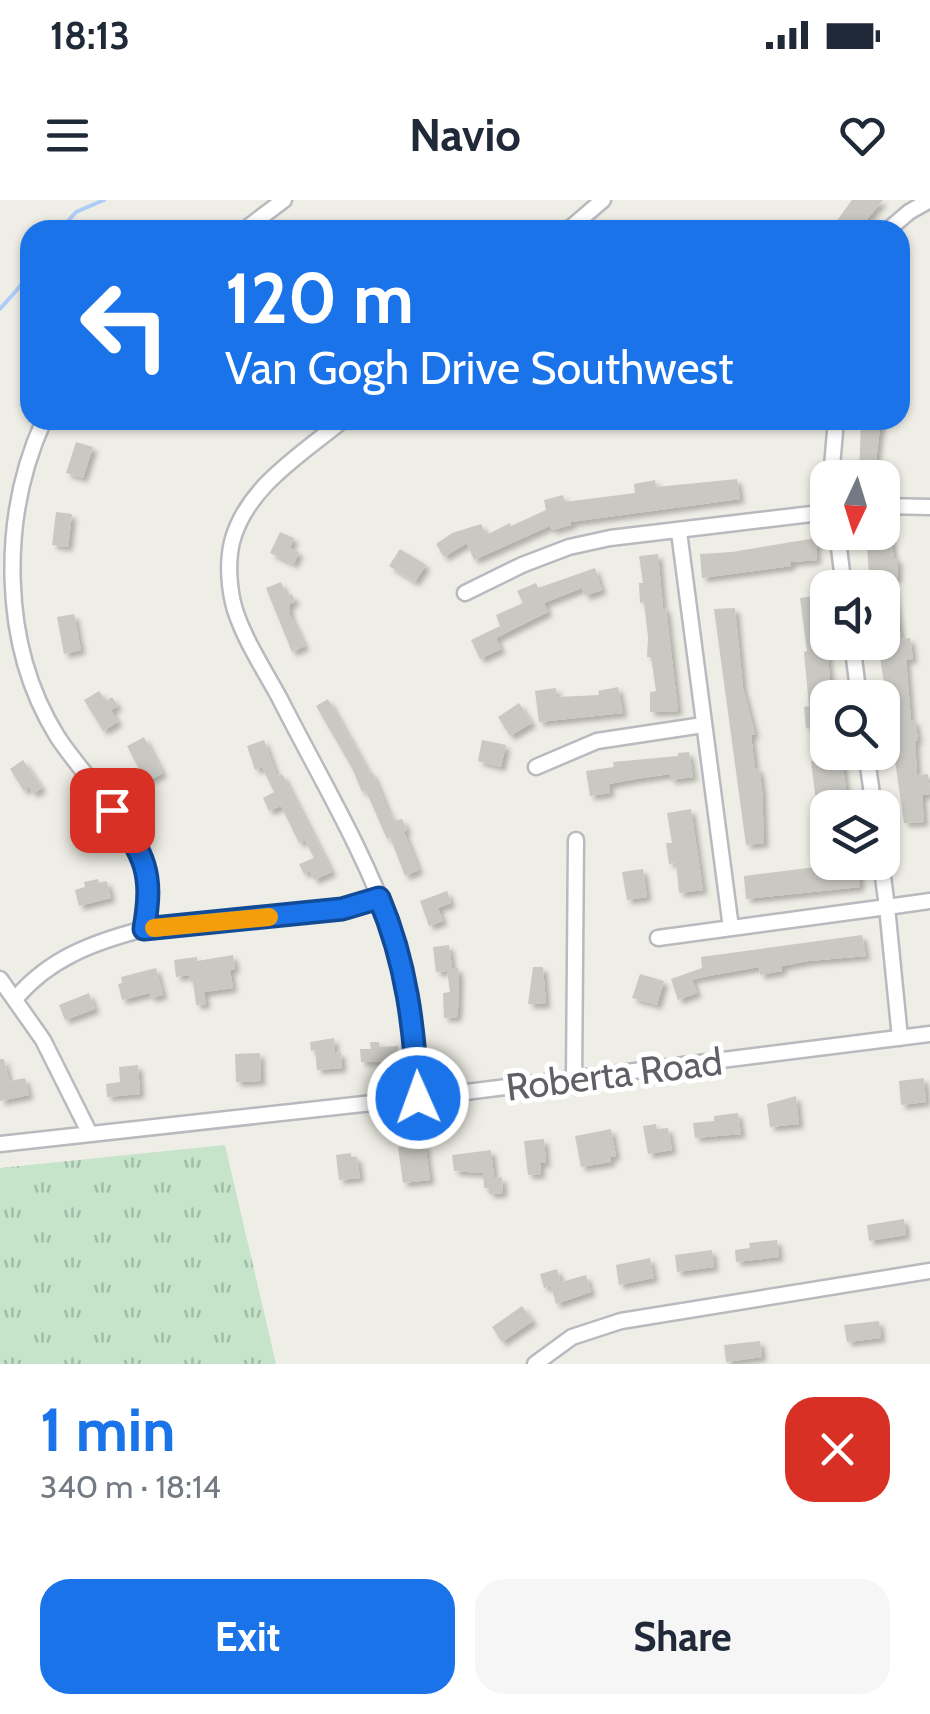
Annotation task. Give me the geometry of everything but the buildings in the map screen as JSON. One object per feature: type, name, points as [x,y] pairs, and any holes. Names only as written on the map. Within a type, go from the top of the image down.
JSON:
[{"type":"street","points":[[257,220],[284,200]]},
{"type":"street","points":[[580,220],[603,200]]},
{"type":"street","points":[[900,220],[930,200]]},
{"type":"street","points":[[40,430],[25,466],[14,514],[11,575],[19,652],[57,736],[130,835],[145,863],[150,896],[144,929]]},
{"type":"street","points":[[331,430],[258,494],[232,542],[232,595],[244,632],[379,898],[399,948],[416,1048],[418,1098]]},
{"type":"street","points":[[833,460],[835,430]]},
{"type":"street","points":[[900,506],[930,507]]},
{"type":"street","points":[[464,593],[522,564],[569,547],[610,538],[810,514]]},
{"type":"street","points":[[679,532],[731,928]]},
{"type":"street","points":[[536,766],[596,740],[703,725]]},
{"type":"street","points":[[574,1079],[576,840]]},
{"type":"street","points":[[883,880],[900,1038]]},
{"type":"street","points":[[16,998],[63,958],[144,929],[342,909],[379,898]]},
{"type":"street","points":[[658,938],[930,901]]},
{"type":"street","points":[[0,979],[43,1040],[90,1134]]},
{"type":"street","name":"Roberta Road","points":[[0,1144],[418,1098],[930,1034]]},
{"type":"street","points":[[535,1364],[572,1337],[621,1321],[930,1272]]},
{"type":"green space","points":[[225,1145],[276,1364],[0,1364],[0,1168]]},
{"type":"waterway","points":[[69,220],[76,212],[104,200]]},
{"type":"waterway","points":[[0,309],[20,286]]},
{"type":"slow traffic","points":[[154,928],[269,917]]},
{"type":"route","points":[[112,810],[145,863],[150,896],[144,929],[342,909],[379,898],[399,948],[408,986],[418,1098]]}]
